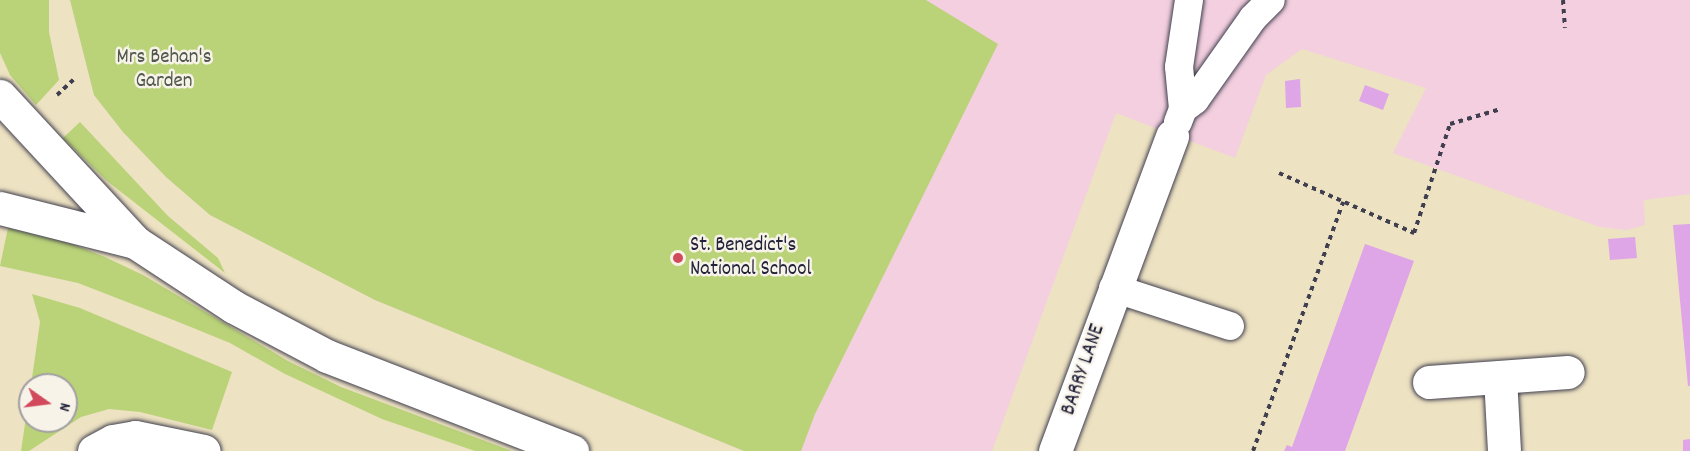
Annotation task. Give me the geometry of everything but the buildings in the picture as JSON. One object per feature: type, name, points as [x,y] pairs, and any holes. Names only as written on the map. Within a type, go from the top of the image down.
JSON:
[{"type":"street","points":[[0,96],[135,242],[234,307],[327,356],[573,451]]},
{"type":"street","name":"BARRY LANE","points":[[1055,451],[1113,288],[1178,122]]},
{"type":"street","points":[[0,208],[135,242]]},
{"type":"street","points":[[1429,382],[1568,372]]},
{"type":"street","points":[[1500,377],[1504,451]]},
{"type":"street","points":[[94,451],[113,441],[135,437],[204,451]]},
{"type":"lane","points":[[1178,122],[1179,67],[1189,0]]},
{"type":"lane","points":[[1178,122],[1253,18],[1271,0]]},
{"type":"lane","points":[[1113,288],[1230,326]]},
{"type":"path","points":[[1563,0],[1565,28]]},
{"type":"path","points":[[1279,173],[1414,233],[1449,124],[1501,109]]},
{"type":"path","points":[[1253,451],[1343,202]]},
{"type":"shaded area","name":"St. Benedict's National School","points":[[70,0],[1690,0],[1690,194],[1644,200],[1645,225],[1627,230],[1600,227],[1393,153],[1426,88],[1302,49],[1266,75],[1235,158],[1116,113],[992,451],[744,451],[375,300],[210,215],[166,177],[123,132],[94,95]]},
{"type":"green space","points":[[0,0],[49,0],[49,32],[59,80],[36,105],[10,75],[0,53]]},
{"type":"green space","name":"St. Benedict's National School","points":[[70,0],[926,0],[998,44],[815,414],[801,451],[744,451],[375,300],[210,215],[166,177],[123,132],[94,95]]},
{"type":"green space","points":[[80,122],[168,216],[218,258],[225,273],[107,181],[63,138]]},
{"type":"green space","points":[[8,228],[67,242],[105,257],[143,275],[288,361],[341,387],[512,451],[475,451],[382,419],[285,374],[230,343],[176,321],[78,283],[0,266]]},
{"type":"green space","points":[[32,294],[80,308],[232,372],[212,430],[140,412],[109,409],[78,419],[78,373],[33,373],[40,322]]},
{"type":"green space","points":[[24,433],[57,433],[29,451],[21,451]]},
{"type":"place","name":"St. Benedict's National School","points":[[678,258]]},
{"type":"park label","name":"Mrs Behan's Garden","points":[[164,70]]}]
